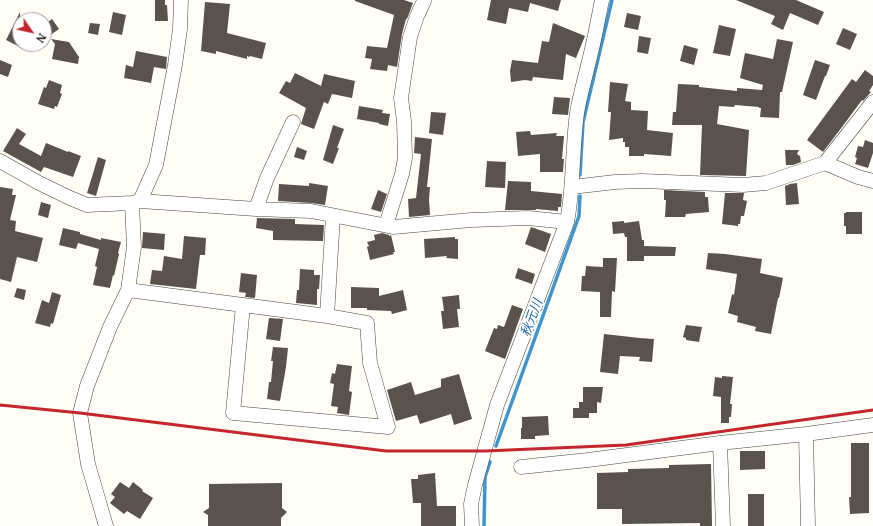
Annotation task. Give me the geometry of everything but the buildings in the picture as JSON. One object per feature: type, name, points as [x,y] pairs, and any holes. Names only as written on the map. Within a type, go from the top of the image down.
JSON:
[{"type":"street","points":[[106,526],[88,464],[80,413],[87,386],[110,327],[128,290],[134,247],[136,202],[156,164],[175,65],[180,29],[181,0]]},
{"type":"street","points":[[472,526],[471,504],[497,405],[566,222],[570,207],[577,112],[591,55],[602,0]]},
{"type":"street","points":[[386,225],[402,174],[405,158],[401,98],[410,37],[424,1]]},
{"type":"street","points":[[572,187],[615,182],[642,181],[743,185],[766,183],[825,163],[873,102]]},
{"type":"street","points":[[256,209],[267,178],[293,122]]},
{"type":"street","points":[[0,161],[38,183],[87,205],[136,202],[311,212],[393,227],[471,220],[528,218],[566,222]]},
{"type":"street","points":[[825,163],[858,177],[873,181]]},
{"type":"street","points":[[327,316],[333,216]]},
{"type":"street","points":[[128,290],[327,316],[367,323],[370,364],[388,427],[233,413],[243,306]]},
{"type":"street","points":[[521,467],[873,425]]},
{"type":"street","points":[[806,434],[808,526]]},
{"type":"street","points":[[720,443],[724,526]]},
{"type":"waterway","name":"秋元川","points":[[580,175],[583,122],[612,0]]},
{"type":"waterway","name":"秋元川","points":[[496,446],[579,216],[580,196]]},
{"type":"waterway","name":"秋元川","points":[[484,526],[485,477],[490,462]]},
{"type":"railway","points":[[0,405],[80,413],[386,451],[485,451],[626,445],[873,410]]}]
